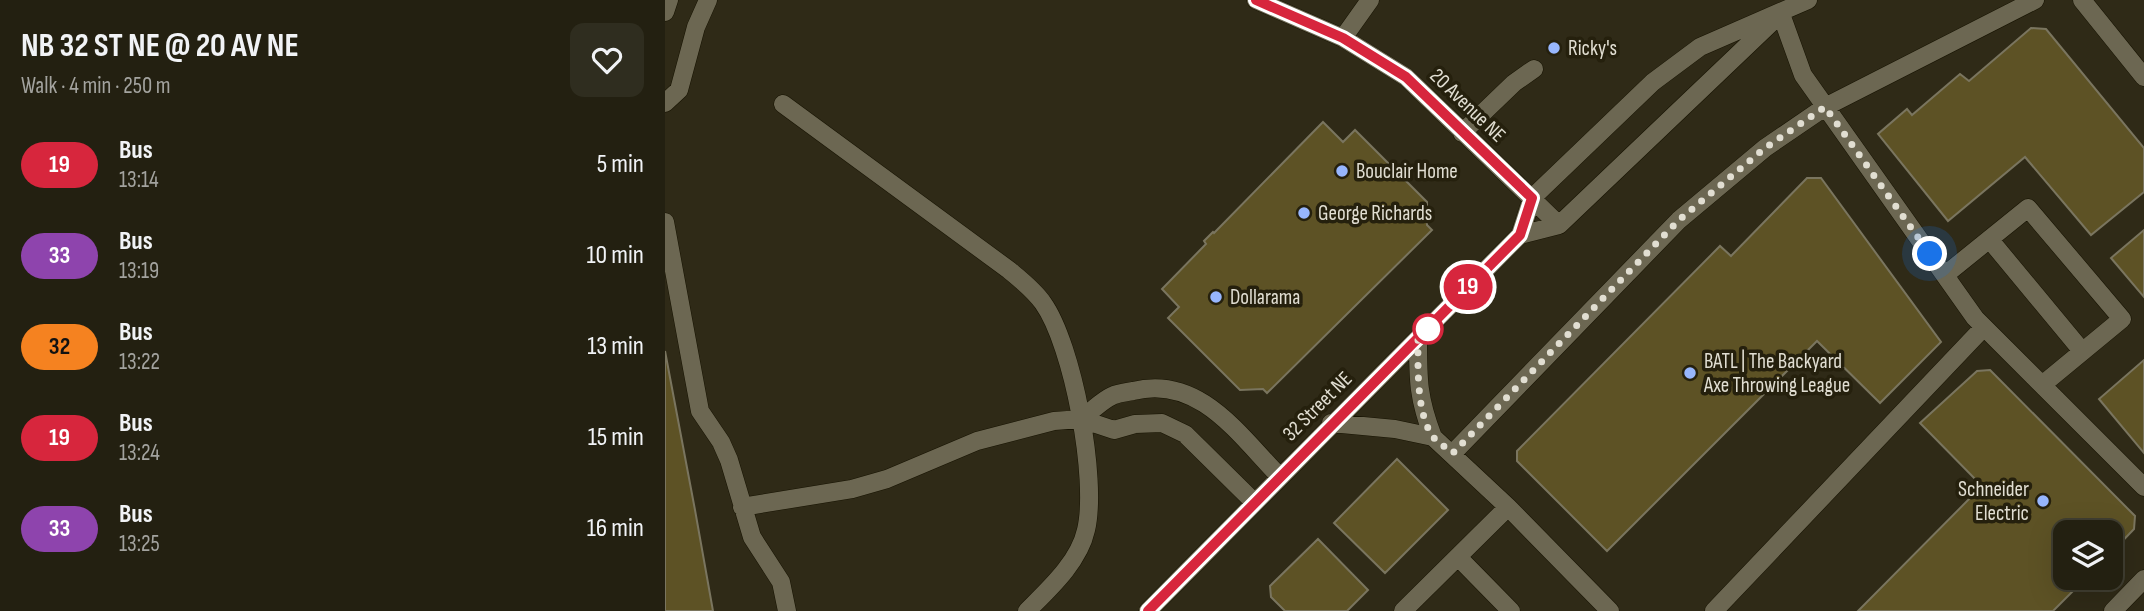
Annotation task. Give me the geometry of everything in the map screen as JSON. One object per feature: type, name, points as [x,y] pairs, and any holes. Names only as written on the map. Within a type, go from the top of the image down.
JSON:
[{"type":"street","points":[[665,12],[669,0]]},
{"type":"street","points":[[665,103],[679,90],[696,27],[708,0]]},
{"type":"street","name":"20 Avenue NE","points":[[1256,0],[1343,38],[1406,77],[1559,225]]},
{"type":"street","points":[[1343,38],[1370,0]]},
{"type":"street","name":"32 Street NE","points":[[1148,611],[1331,423],[1418,340],[1520,235],[1532,198],[1644,90],[1700,47],[1808,0]]},
{"type":"street","points":[[1453,453],[1679,220],[1765,148],[1825,107],[2035,0]]},
{"type":"street","points":[[2082,0],[2144,77]]},
{"type":"street","points":[[1781,14],[1803,75],[1984,327],[2144,487]]},
{"type":"street","name":"32 Street NE","points":[[1520,235],[1559,225],[1781,14]]},
{"type":"street","points":[[1462,133],[1514,83],[1534,69]]},
{"type":"street","points":[[783,104],[1029,286],[1043,302],[1058,333],[1081,419],[1090,505],[1086,532],[1074,558],[1027,611]]},
{"type":"street","points":[[1945,275],[2028,208],[2122,319],[2042,385]]},
{"type":"street","points":[[665,222],[700,411],[721,442],[729,460],[752,537],[781,582],[787,611]]},
{"type":"street","points":[[1990,240],[2082,351]]},
{"type":"street","points":[[1714,611],[1984,327]]},
{"type":"street","points":[[1418,340],[1418,390],[1433,437]]},
{"type":"street","points":[[1081,419],[1112,396],[1146,387],[1165,387],[1206,403],[1280,477]]},
{"type":"street","points":[[742,507],[852,489],[887,480],[977,441],[1054,421],[1081,419],[1114,429],[1135,424],[1162,423],[1185,433],[1255,503]]},
{"type":"street","points":[[1331,423],[1395,429],[1433,437],[1508,507],[1610,611]]},
{"type":"street","points":[[1403,611],[1508,507]]},
{"type":"street","points":[[1458,557],[1502,608]]},
{"type":"street","points":[[2113,611],[2144,579]]},
{"type":"building","points":[[2031,28],[2046,29],[2144,148],[2144,192],[2091,235],[2025,157],[1948,221],[1878,134],[1907,109],[1912,115],[1960,74],[1969,81]]},
{"type":"building","points":[[1323,122],[1343,142],[1355,130],[1427,202],[1427,225],[1432,230],[1267,393],[1263,389],[1240,390],[1168,318],[1179,307],[1162,289],[1206,244],[1204,241]]},
{"type":"building","name":"BATL | The Backyard Axe Throwing League","points":[[1807,178],[1821,178],[1941,342],[1880,403],[1817,341],[1607,551],[1517,461],[1517,451],[1720,246],[1731,256]]},
{"type":"building","points":[[2144,230],[2144,297],[2111,258]]},
{"type":"building","points":[[665,351],[695,510],[713,611],[665,611]]},
{"type":"building","points":[[2144,360],[2144,453],[2099,399]]},
{"type":"building","name":"Schneider Electric","points":[[1990,370],[2135,516],[2134,529],[2123,540],[2123,520],[2053,520],[2053,590],[2074,590],[2053,611],[1858,611],[1982,486],[1920,423],[1977,371]]},
{"type":"building","points":[[1397,459],[1448,510],[1385,573],[1334,523]]},
{"type":"building","points":[[1318,539],[1368,590],[1347,611],[1285,611],[1271,597],[1270,586]]},
{"type":"bus line","name":"19","points":[[1148,611],[1331,423],[1418,340],[1520,235],[1532,198],[1406,77],[1343,38],[1256,0]]},
{"type":"place","name":"Ricky's","points":[[1554,48]]},
{"type":"place","name":"Bouclair Home","points":[[1342,171]]},
{"type":"place","name":"George Richards","points":[[1304,213]]},
{"type":"place","name":"Dollarama","points":[[1216,297]]},
{"type":"place","name":"BATL | The Backyard Axe Throwing League","points":[[1690,373]]},
{"type":"place","name":"Schneider Electric","points":[[2043,501]]},
{"type":"route","points":[[1428,329],[1436,321],[1418,340],[1418,390],[1433,437],[1453,453],[1679,220],[1765,148],[1825,107],[1930,254]]}]
